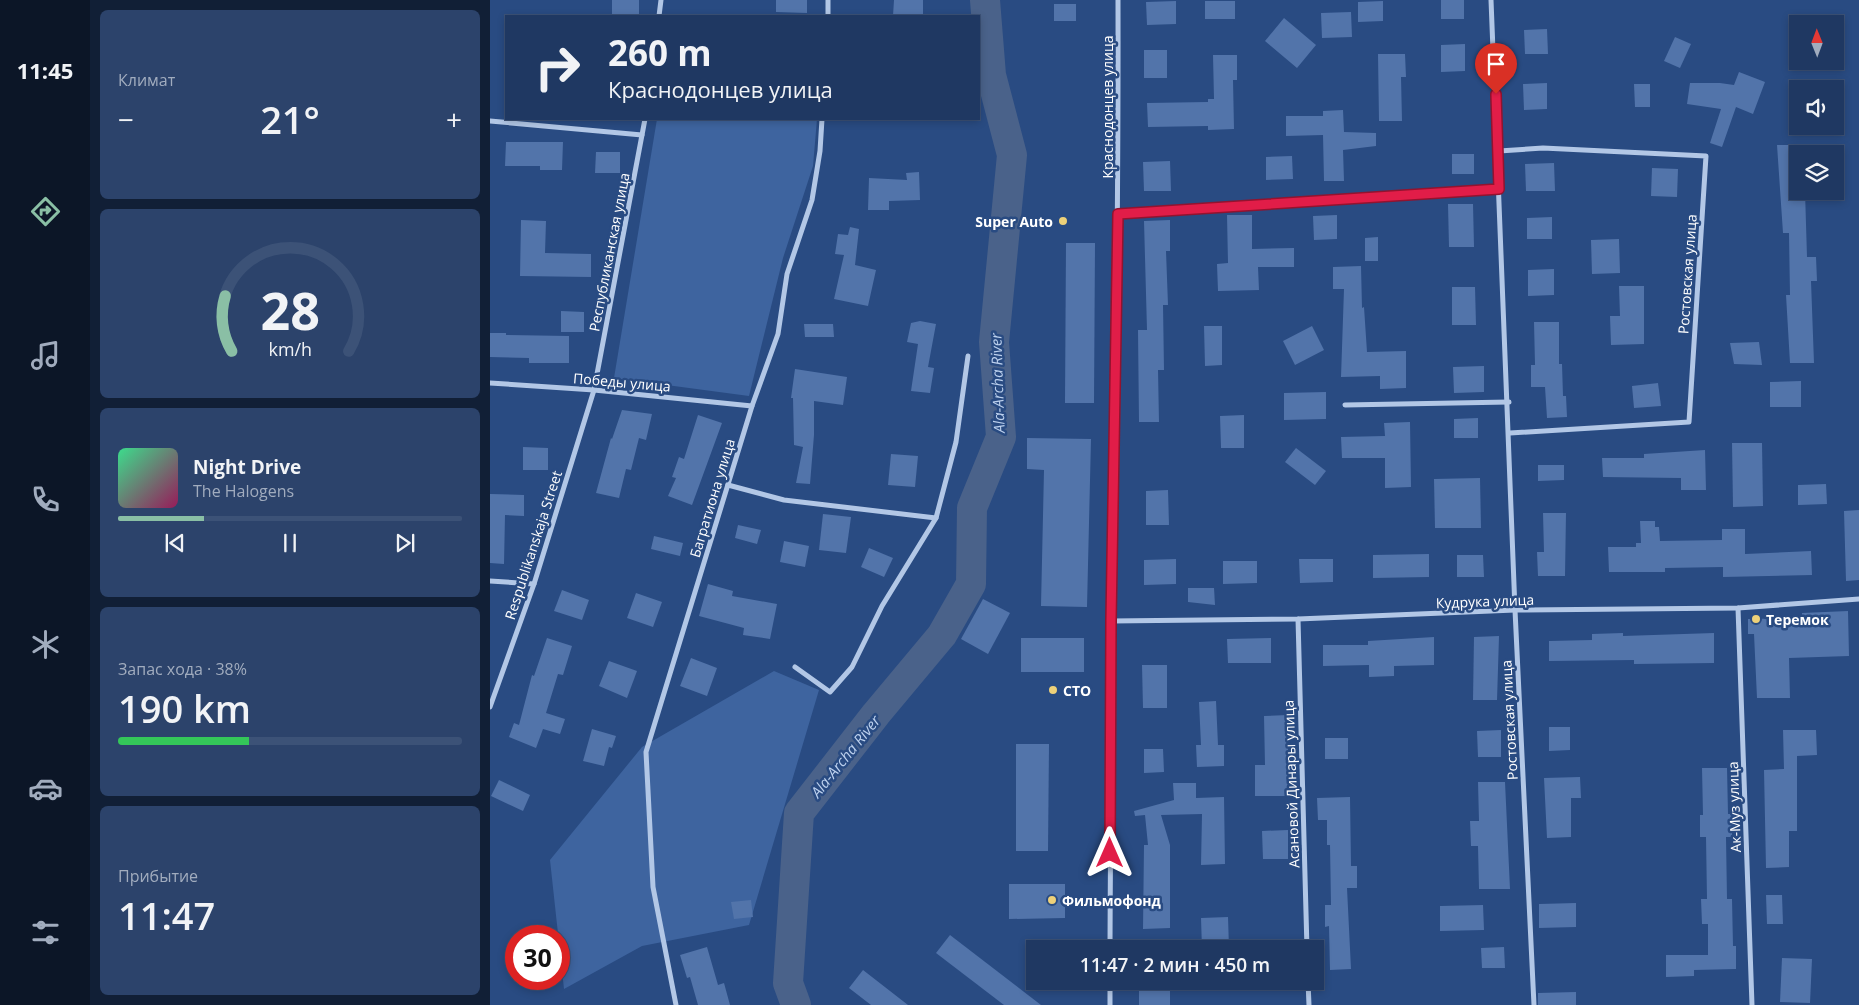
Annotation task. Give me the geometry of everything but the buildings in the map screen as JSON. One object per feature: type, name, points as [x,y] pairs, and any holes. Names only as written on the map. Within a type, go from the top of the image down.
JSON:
[{"type":"street","points":[[659,15],[661,0]]},
{"type":"street","points":[[828,0],[828,15]]},
{"type":"street","name":"Краснодонцев улица","points":[[1110,940],[1111,621],[1118,214],[1118,0]]},
{"type":"street","name":"Ростовская улица","points":[[1492,0],[1509,402],[1515,610],[1534,1005]]},
{"type":"street","name":"Республиканская улица","points":[[594,390],[645,120]]},
{"type":"street","name":"Багратиона улица","points":[[676,1005],[653,887],[646,752],[752,406],[778,334],[787,274],[812,200],[820,151],[822,120]]},
{"type":"street","points":[[490,121],[642,135]]},
{"type":"street","name":"Ростовская улица","points":[[1499,151],[1543,148],[1706,156],[1689,422],[1510,433]]},
{"type":"street","points":[[1118,214],[1499,189]]},
{"type":"street","points":[[796,667],[830,692],[852,667],[882,606],[936,518],[956,442],[968,356]]},
{"type":"street","name":"Победы улица","points":[[490,383],[594,390],[752,406]]},
{"type":"street","name":"Respublikanskaja Street","points":[[490,706],[534,584],[594,390]]},
{"type":"street","points":[[1345,405],[1509,402]]},
{"type":"street","points":[[728,484],[784,500],[936,518]]},
{"type":"street","points":[[490,581],[534,584]]},
{"type":"street","name":"Кудрука улица","points":[[1111,621],[1298,619],[1515,610],[1738,608],[1859,599]]},
{"type":"street","name":"Ак-Муз улица","points":[[1738,608],[1752,1005]]},
{"type":"street","name":"Асановой Динары улица","points":[[1298,619],[1307,940]]},
{"type":"street","points":[[1110,990],[1110,1005]]},
{"type":"street","points":[[1308,990],[1309,1005]]},
{"type":"shaded area","points":[[657,120],[817,120],[813,166],[783,258],[749,396],[614,378]]},
{"type":"shaded area","points":[[774,671],[819,690],[749,925],[642,946],[570,986],[570,925],[557,925],[550,860],[642,747]]},
{"type":"waterway","name":"Ala-Archa River","points":[[796,1005],[788,983],[799,813],[876,714],[942,635],[971,584],[972,508],[1001,437],[994,342],[1012,155],[991,75],[985,0]]},
{"type":"place","name":"Super Auto","points":[[1063,221]]},
{"type":"place","name":"Теремок","points":[[1756,619]]},
{"type":"place","name":"СТО","points":[[1053,690]]},
{"type":"place","name":"Фильмофонд","points":[[1052,900]]},
{"type":"route","points":[[1110,853],[1111,621],[1118,214],[1499,189],[1496,94]]}]
